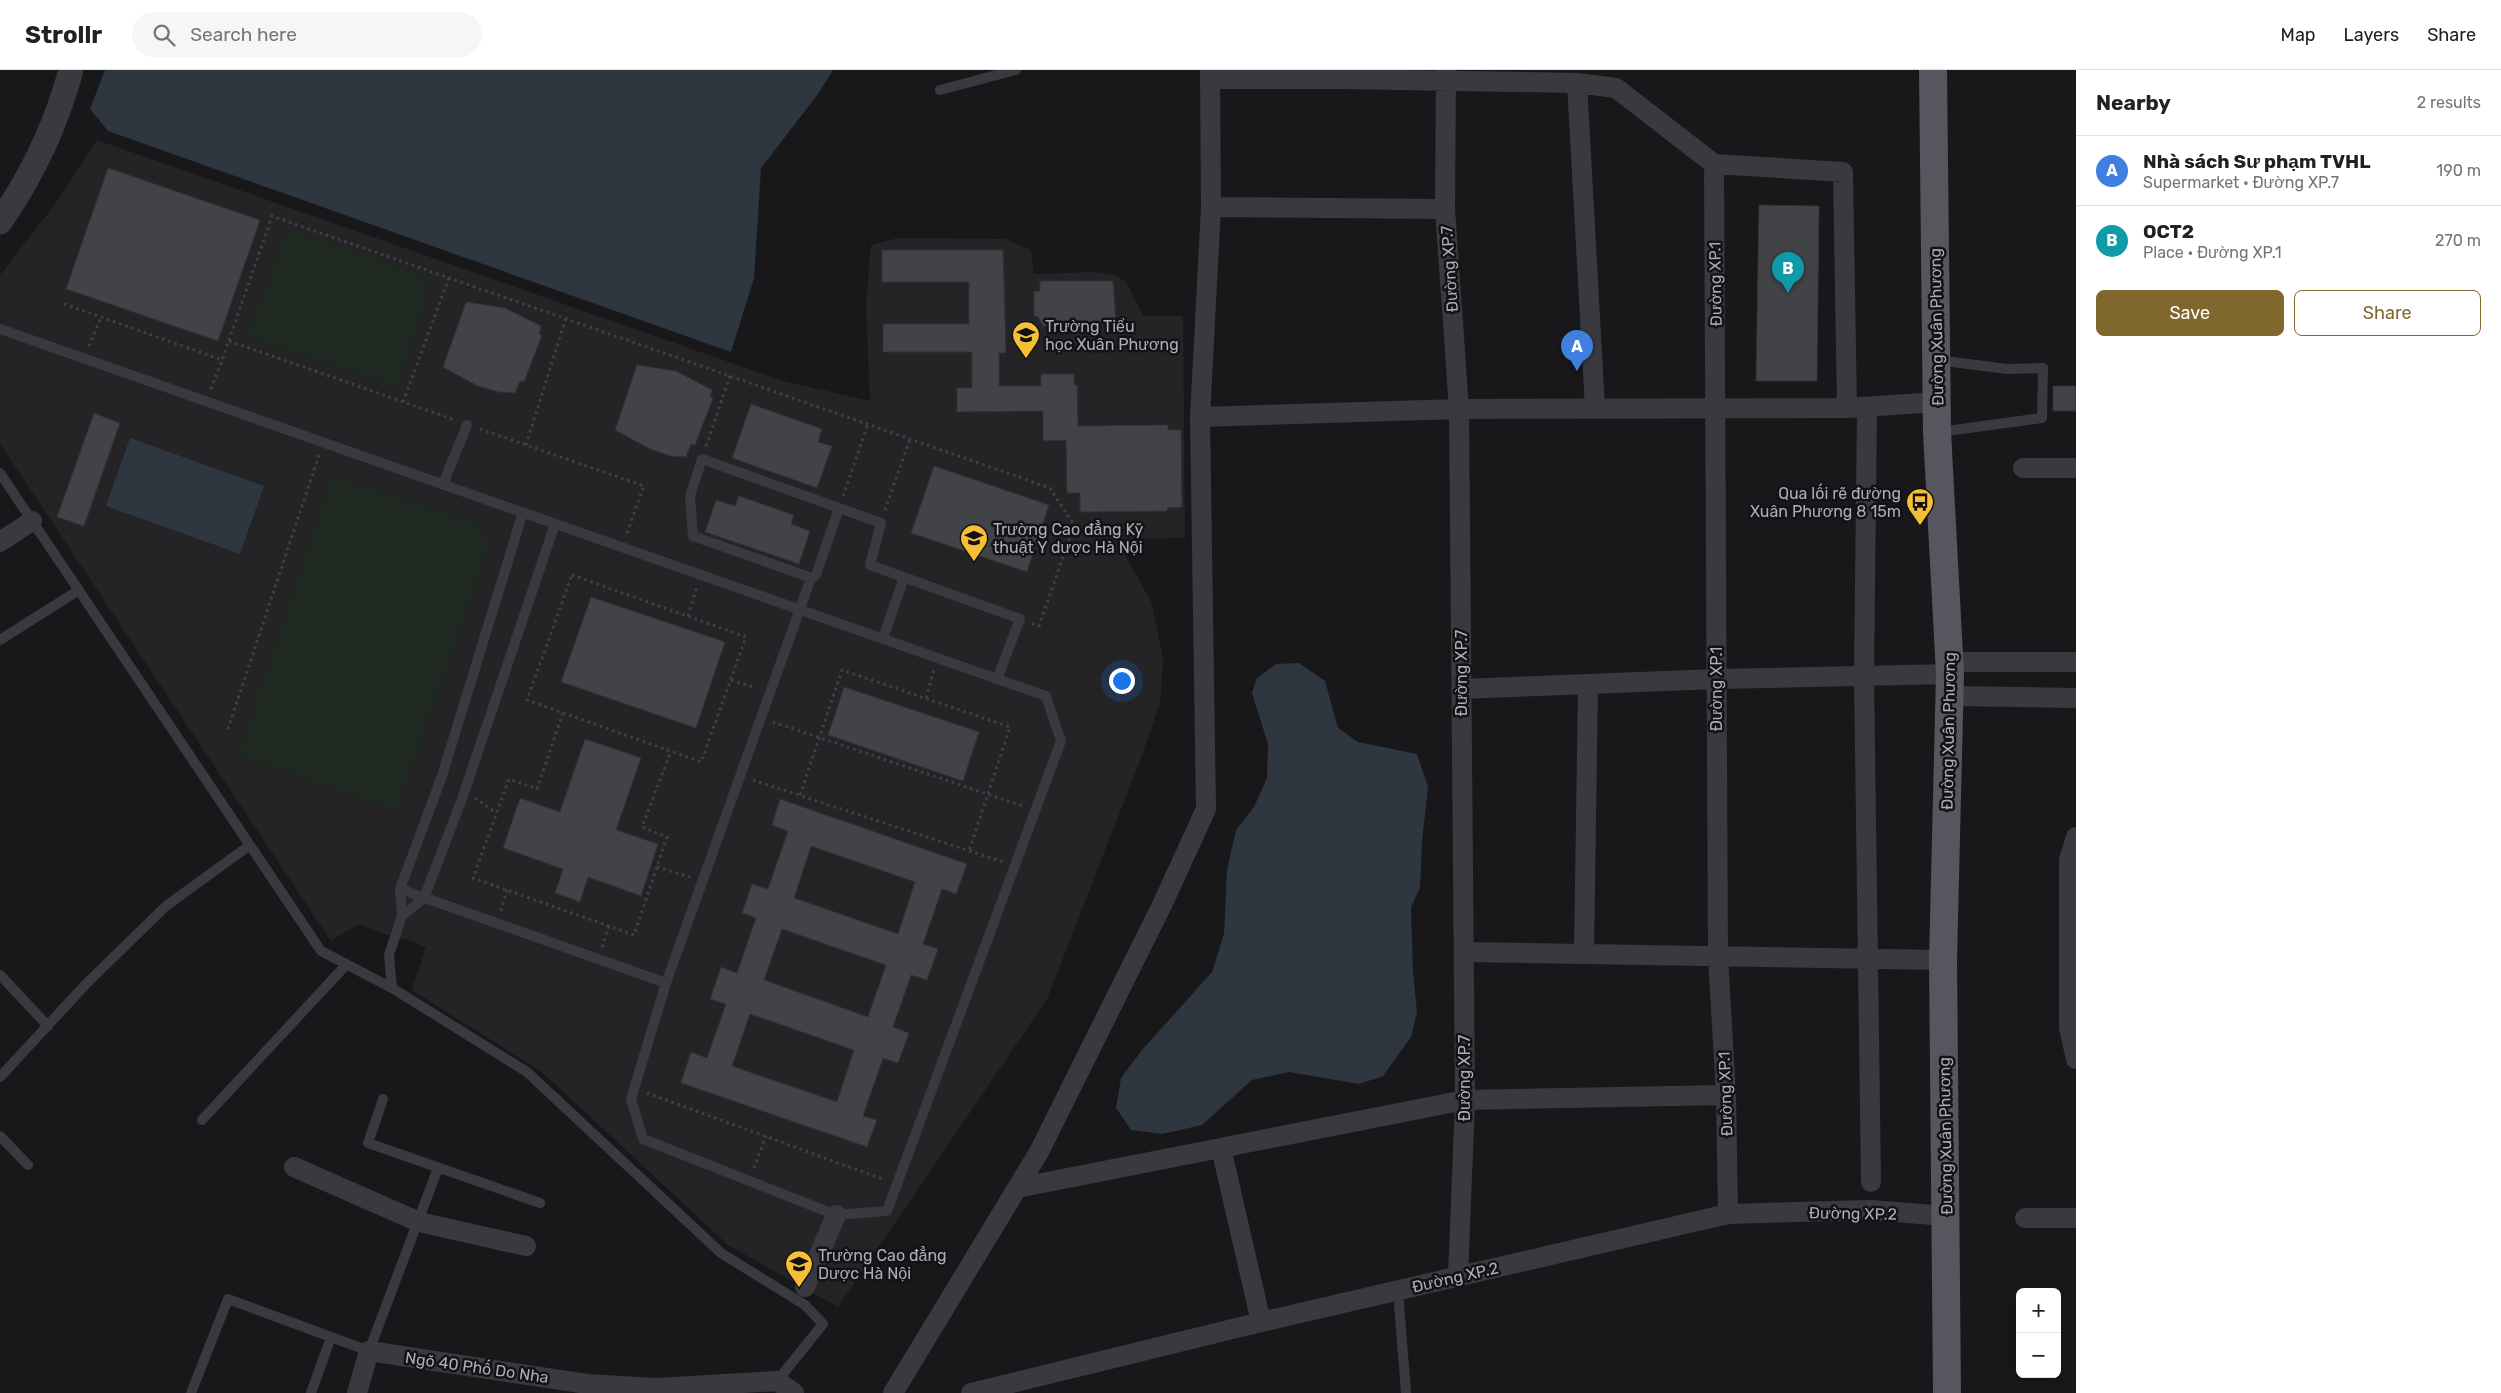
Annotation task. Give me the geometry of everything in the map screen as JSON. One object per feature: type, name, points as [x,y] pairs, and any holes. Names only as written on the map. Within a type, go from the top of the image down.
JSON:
[{"type":"main road","name":"Đường Xuân Phương","points":[[1933,70],[1937,432],[1950,677],[1943,960],[1947,1393]]},
{"type":"street","points":[[0,222],[26,184],[47,139],[71,70]]},
{"type":"street","points":[[893,1393],[1039,1152],[1162,905],[1206,809],[1200,417],[1210,207],[1210,75],[1446,75],[1577,83],[1616,88],[1714,164],[1843,172],[1857,407],[1864,675],[1866,958],[1871,1182]]},
{"type":"street","name":"Đường XP.7","points":[[1446,75],[1445,209],[1459,409],[1465,1100],[1458,1277]]},
{"type":"street","points":[[1577,83],[1595,408]]},
{"type":"street","name":"Đường XP.1","points":[[1714,164],[1717,408],[1718,956],[1726,1095],[1728,1214]]},
{"type":"street","points":[[1210,207],[1445,209]]},
{"type":"street","points":[[1200,417],[1459,409],[1857,407],[1937,402]]},
{"type":"street","points":[[2023,468],[2076,468]]},
{"type":"street","points":[[0,542],[32,521]]},
{"type":"street","points":[[1461,689],[1864,675],[1950,677],[2076,662]]},
{"type":"street","points":[[1950,677],[2076,698]]},
{"type":"street","points":[[1584,954],[1588,684]]},
{"type":"street","points":[[2076,837],[2069,860],[2069,1028],[2076,1059]]},
{"type":"street","points":[[1464,952],[1943,960]]},
{"type":"street","points":[[1017,1188],[1465,1100],[1726,1095]]},
{"type":"street","points":[[1221,1148],[1261,1322]]},
{"type":"street","points":[[294,1167],[418,1222],[526,1246]]},
{"type":"street","name":"Đường XP.2","points":[[971,1393],[1261,1322],[1728,1214],[1870,1210],[1946,1216]]},
{"type":"street","points":[[802,1294],[836,1215]]},
{"type":"street","points":[[2025,1218],[2076,1218]]},
{"type":"street","points":[[357,1393],[369,1351]]},
{"type":"street","name":"Ngõ 40 Phố Do Nha","points":[[369,1351],[587,1384],[656,1388],[777,1381]]},
{"type":"street","points":[[777,1381],[794,1393]]},
{"type":"lane","points":[[940,90],[1016,70]]},
{"type":"lane","points":[[0,329],[523,512],[555,524],[701,575],[799,609],[882,638],[1046,696],[1061,741],[887,1211],[836,1215],[643,1138],[631,1099],[666,983],[770,693],[799,609],[810,578],[816,575],[839,508]]},
{"type":"lane","points":[[1936,360],[2007,369],[2043,368],[2042,418],[1937,432]]},
{"type":"lane","points":[[443,484],[467,424]]},
{"type":"lane","points":[[810,578],[693,536],[690,496],[702,460],[881,523],[870,565],[1020,620],[997,679]]},
{"type":"lane","points":[[0,473],[321,950],[392,988],[528,1072],[721,1253],[802,1294],[823,1324],[777,1381]]},
{"type":"lane","points":[[392,988],[389,955],[402,916],[400,889],[442,776],[523,512]]},
{"type":"lane","points":[[402,916],[424,898],[462,799],[555,524]]},
{"type":"lane","points":[[882,638],[904,578]]},
{"type":"lane","points":[[0,640],[79,590]]},
{"type":"lane","points":[[0,1077],[166,906],[250,846]]},
{"type":"lane","points":[[400,889],[496,925],[666,983]]},
{"type":"lane","points":[[202,1120],[346,965]]},
{"type":"lane","points":[[0,975],[48,1026]]},
{"type":"lane","points":[[383,1099],[368,1143],[540,1203]]},
{"type":"lane","points":[[0,1136],[28,1165]]},
{"type":"lane","points":[[192,1393],[228,1299],[369,1351],[438,1168]]},
{"type":"lane","points":[[1398,1291],[1406,1393]]},
{"type":"lane","points":[[310,1393],[331,1337]]},
{"type":"path","points":[[206,401],[272,216],[1050,488],[1074,525],[1039,626],[1020,620]]},
{"type":"path","points":[[402,402],[449,278]]},
{"type":"path","points":[[64,304],[222,360]]},
{"type":"path","points":[[84,358],[101,317]]},
{"type":"path","points":[[526,445],[566,318]]},
{"type":"path","points":[[702,460],[730,376]]},
{"type":"path","points":[[839,508],[868,424]]},
{"type":"path","points":[[881,523],[910,439]]},
{"type":"path","points":[[228,729],[323,442]]},
{"type":"path","points":[[572,574],[688,616],[746,637],[701,762],[527,700],[572,574]]},
{"type":"path","points":[[688,616],[701,575]]},
{"type":"path","points":[[926,698],[937,658]]},
{"type":"path","points":[[800,795],[842,670],[1010,727],[969,851]]},
{"type":"path","points":[[731,680],[770,693]]},
{"type":"path","points":[[563,713],[537,789],[509,779],[473,878],[634,935],[667,837],[642,827],[671,751]]},
{"type":"path","points":[[760,718],[1036,810]]},
{"type":"path","points":[[740,776],[1015,866]]},
{"type":"path","points":[[657,867],[702,882]]},
{"type":"path","points":[[496,925],[508,890]]},
{"type":"path","points":[[598,960],[609,926]]},
{"type":"path","points":[[634,1088],[897,1184]]},
{"type":"path","points":[[749,1180],[766,1136]]},
{"type":"shaded area","points":[[105,70],[833,70],[818,94],[761,168],[754,278],[731,352],[108,131],[90,109]]},
{"type":"shaded area","points":[[97,140],[783,381],[870,401],[866,303],[871,245],[898,238],[1005,239],[1031,250],[1034,274],[1095,272],[1115,275],[1126,282],[1143,316],[1183,316],[1185,538],[1116,539],[1151,601],[1163,658],[1160,703],[1141,758],[1047,999],[838,1307],[728,1245],[543,1073],[412,990],[426,947],[358,924],[331,941],[0,444],[0,275],[55,204]]},
{"type":"shaded area","points":[[286,228],[432,278],[398,387],[246,337]]},
{"type":"shaded area","points":[[130,438],[264,486],[240,554],[106,506]]},
{"type":"shaded area","points":[[331,475],[475,522],[490,543],[397,812],[236,755]]},
{"type":"shaded area","points":[[1299,663],[1325,681],[1338,728],[1358,742],[1417,754],[1428,787],[1422,842],[1420,888],[1411,907],[1413,972],[1417,1012],[1411,1037],[1383,1076],[1359,1084],[1289,1072],[1252,1080],[1202,1125],[1162,1134],[1131,1130],[1116,1108],[1121,1078],[1142,1050],[1212,972],[1224,934],[1227,870],[1236,830],[1254,807],[1267,778],[1268,744],[1252,693],[1257,678],[1276,664]]},
{"type":"building","points":[[108,168],[260,220],[218,341],[66,289]]},
{"type":"building","points":[[1759,205],[1819,206],[1817,381],[1756,381]]},
{"type":"building","points":[[882,250],[1003,250],[1006,353],[999,353],[999,386],[1041,386],[1041,374],[1074,374],[1074,385],[1077,385],[1078,426],[1168,425],[1168,430],[1181,430],[1182,507],[1167,508],[1167,511],[1080,512],[1080,493],[1067,493],[1066,440],[1043,441],[1043,411],[957,412],[957,388],[972,388],[972,352],[883,352],[883,324],[969,324],[969,282],[882,282]]},
{"type":"building","points":[[1040,281],[1113,281],[1116,322],[1101,322],[1101,325],[1043,326],[1038,317],[1034,316],[1034,291],[1040,291]]},
{"type":"building","points":[[466,302],[505,308],[541,326],[539,334],[542,335],[524,382],[520,381],[515,393],[499,392],[478,386],[443,367]]},
{"type":"building","points":[[637,365],[676,371],[712,390],[710,397],[713,398],[695,445],[691,444],[686,457],[670,456],[650,449],[615,430]]},
{"type":"building","points":[[2053,386],[2076,386],[2076,411],[2053,411]]},
{"type":"building","points":[[751,404],[822,429],[818,442],[832,446],[817,488],[732,458]]},
{"type":"building","points":[[94,413],[120,423],[84,526],[57,517]]},
{"type":"building","points":[[934,466],[1049,505],[1027,572],[911,533]]},
{"type":"building","points":[[739,496],[794,515],[791,524],[810,531],[799,564],[705,532],[716,500],[735,506]]},
{"type":"building","points":[[591,597],[725,642],[696,728],[561,682]]},
{"type":"building","points":[[844,687],[979,732],[963,781],[828,735]]},
{"type":"building","points":[[585,739],[641,758],[616,830],[658,844],[641,896],[588,877],[580,902],[555,893],[563,869],[503,848],[520,798],[560,812]]},
{"type":"building","points":[[780,799],[967,864],[956,894],[942,889],[923,944],[938,949],[927,980],[911,975],[893,1027],[909,1033],[898,1063],[883,1058],[863,1116],[877,1120],[867,1147],[681,1083],[691,1052],[707,1058],[726,1004],[710,999],[721,967],[737,973],[756,918],[742,913],[752,884],[768,889],[788,831],[772,825]],"holes":[[[811,846],[915,882],[898,934],[794,898]],[[782,929],[886,965],[868,1017],[764,980]],[[750,1014],[854,1050],[837,1102],[732,1066]]]},
{"type":"place","name":"OCT2","points":[[1788,293]]},
{"type":"place","name":"Trường Tiểu học Xuân Phương","points":[[1026,359]]},
{"type":"place","name":"Nhà sách Sư phạm TVHL","points":[[1577,371]]},
{"type":"place","name":"Qua lối rẽ đường Xuân Phương 8 15m","points":[[1920,526]]},
{"type":"place","name":"Trường Cao đẳng Kỹ thuật Y dược Hà Nội","points":[[974,562]]},
{"type":"place","name":"Trường Cao đẳng Dược Hà Nội","points":[[799,1288]]}]
